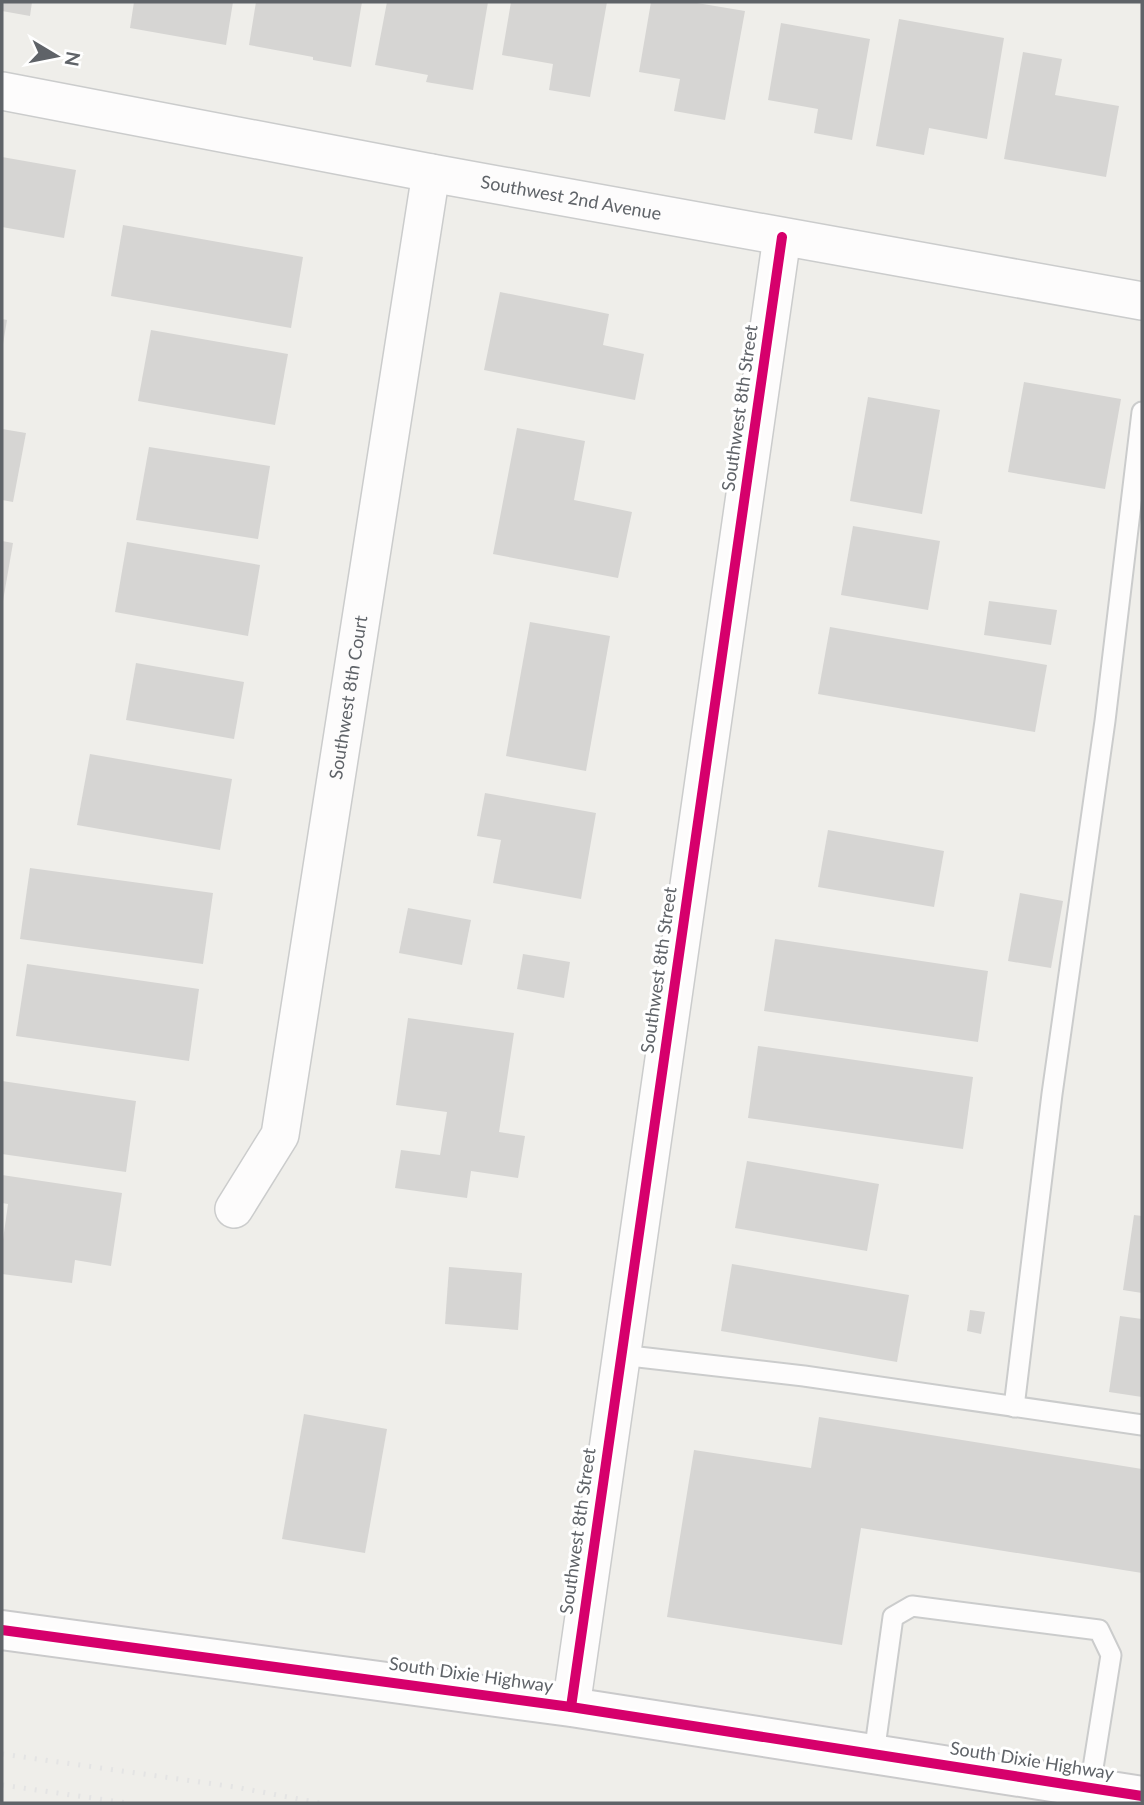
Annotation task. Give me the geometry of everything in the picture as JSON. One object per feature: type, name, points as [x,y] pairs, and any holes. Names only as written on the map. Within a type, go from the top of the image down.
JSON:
[{"type":"main road","name":"South Dixie Highway","points":[[2,1630],[571,1707],[1142,1796]]},
{"type":"street","name":"Southwest 2nd Avenue","points":[[2,91],[431,173],[1142,301]]},
{"type":"street","name":"Southwest 8th Court","points":[[234,1209],[280,1135],[431,173]]},
{"type":"street","name":"Southwest 8th Street","points":[[571,1707],[782,237]]},
{"type":"lane","points":[[1014,1406],[1052,1094],[1105,721],[1142,412]]},
{"type":"lane","points":[[621,1355],[804,1376],[1142,1425]]},
{"type":"lane","points":[[874,1754],[893,1617],[912,1606],[1099,1630],[1111,1656],[1090,1787]]},
{"type":"building","points":[[2,2],[32,2],[30,16],[2,11]]},
{"type":"building","points":[[134,2],[233,2],[226,45],[130,28]]},
{"type":"building","points":[[256,2],[362,2],[351,67],[249,45]]},
{"type":"building","points":[[387,2],[488,2],[473,90],[426,82],[428,75],[375,65]]},
{"type":"building","points":[[511,2],[607,2],[590,97],[549,90],[553,64],[502,55]]},
{"type":"building","points":[[651,2],[691,2],[745,11],[725,120],[674,111],[680,79],[639,72]]},
{"type":"building","points":[[899,19],[1004,38],[987,139],[929,128],[924,155],[876,146]]},
{"type":"building","points":[[781,23],[870,39],[852,140],[814,133],[818,109],[768,100]]},
{"type":"building","points":[[1023,52],[1062,59],[1055,95],[1119,106],[1106,177],[1004,159]]},
{"type":"building","points":[[2,157],[76,170],[64,238],[2,227]]},
{"type":"building","points":[[123,225],[303,257],[291,328],[111,296]]},
{"type":"building","points":[[500,292],[609,314],[603,345],[644,354],[635,400],[484,370]]},
{"type":"building","points":[[2,319],[7,320],[3,344],[2,344]]},
{"type":"building","points":[[151,330],[288,354],[275,425],[138,401]]},
{"type":"building","points":[[1024,382],[1121,399],[1105,489],[1008,472]]},
{"type":"building","points":[[868,397],[940,410],[922,514],[850,501]]},
{"type":"building","points":[[517,428],[585,441],[574,500],[632,512],[618,578],[493,554]]},
{"type":"building","points":[[2,429],[26,433],[13,502],[2,500]]},
{"type":"building","points":[[149,447],[270,466],[258,539],[136,520]]},
{"type":"building","points":[[853,526],[940,541],[928,610],[841,595]]},
{"type":"building","points":[[2,541],[13,543],[3,601],[2,600]]},
{"type":"building","points":[[127,542],[260,565],[248,636],[115,612]]},
{"type":"building","points":[[989,601],[1057,610],[1051,645],[984,635]]},
{"type":"building","points":[[530,622],[610,636],[586,771],[506,756]]},
{"type":"building","points":[[830,627],[1047,665],[1035,732],[818,694]]},
{"type":"building","points":[[136,663],[244,682],[234,739],[126,720]]},
{"type":"building","points":[[90,754],[232,779],[220,850],[77,825]]},
{"type":"building","points":[[485,793],[596,813],[581,899],[493,883],[501,840],[477,836]]},
{"type":"building","points":[[828,830],[944,851],[934,907],[818,887]]},
{"type":"building","points":[[30,868],[213,893],[203,964],[20,939]]},
{"type":"building","points":[[1020,893],[1063,901],[1051,968],[1008,961]]},
{"type":"building","points":[[408,908],[471,920],[462,965],[399,953]]},
{"type":"building","points":[[775,939],[988,971],[978,1042],[764,1011]]},
{"type":"building","points":[[523,954],[570,962],[564,998],[517,989]]},
{"type":"building","points":[[27,964],[199,989],[189,1061],[16,1036]]},
{"type":"building","points":[[408,1018],[514,1033],[499,1132],[525,1136],[518,1178],[471,1171],[467,1198],[395,1188],[401,1150],[440,1155],[447,1112],[396,1105]]},
{"type":"building","points":[[758,1046],[973,1077],[963,1149],[748,1118]]},
{"type":"building","points":[[2,1081],[136,1101],[126,1172],[2,1154]]},
{"type":"building","points":[[747,1161],[879,1184],[867,1251],[735,1228]]},
{"type":"building","points":[[2,1175],[122,1193],[111,1266],[75,1260],[72,1283],[2,1274],[2,1247],[8,1204],[2,1203]]},
{"type":"building","points":[[1134,1215],[1142,1216],[1142,1293],[1123,1290]]},
{"type":"building","points":[[732,1264],[909,1295],[897,1362],[721,1331]]},
{"type":"building","points":[[449,1267],[522,1273],[518,1330],[445,1324]]},
{"type":"building","points":[[970,1310],[985,1312],[981,1334],[967,1331]]},
{"type":"building","points":[[1120,1316],[1142,1319],[1142,1397],[1109,1392]]},
{"type":"building","points":[[304,1414],[387,1429],[365,1553],[282,1539]]},
{"type":"building","points":[[819,1417],[1142,1469],[1142,1573],[861,1528],[842,1645],[667,1617],[694,1450],[811,1468]]},
{"type":"railway","points":[[2,1754],[235,1787],[320,1803]]},
{"type":"railway","points":[[2,1785],[127,1803]]},
{"type":"cycle path","points":[[571,1707],[782,237]]},
{"type":"cycle path","points":[[2,1630],[571,1707],[1142,1796]]}]
